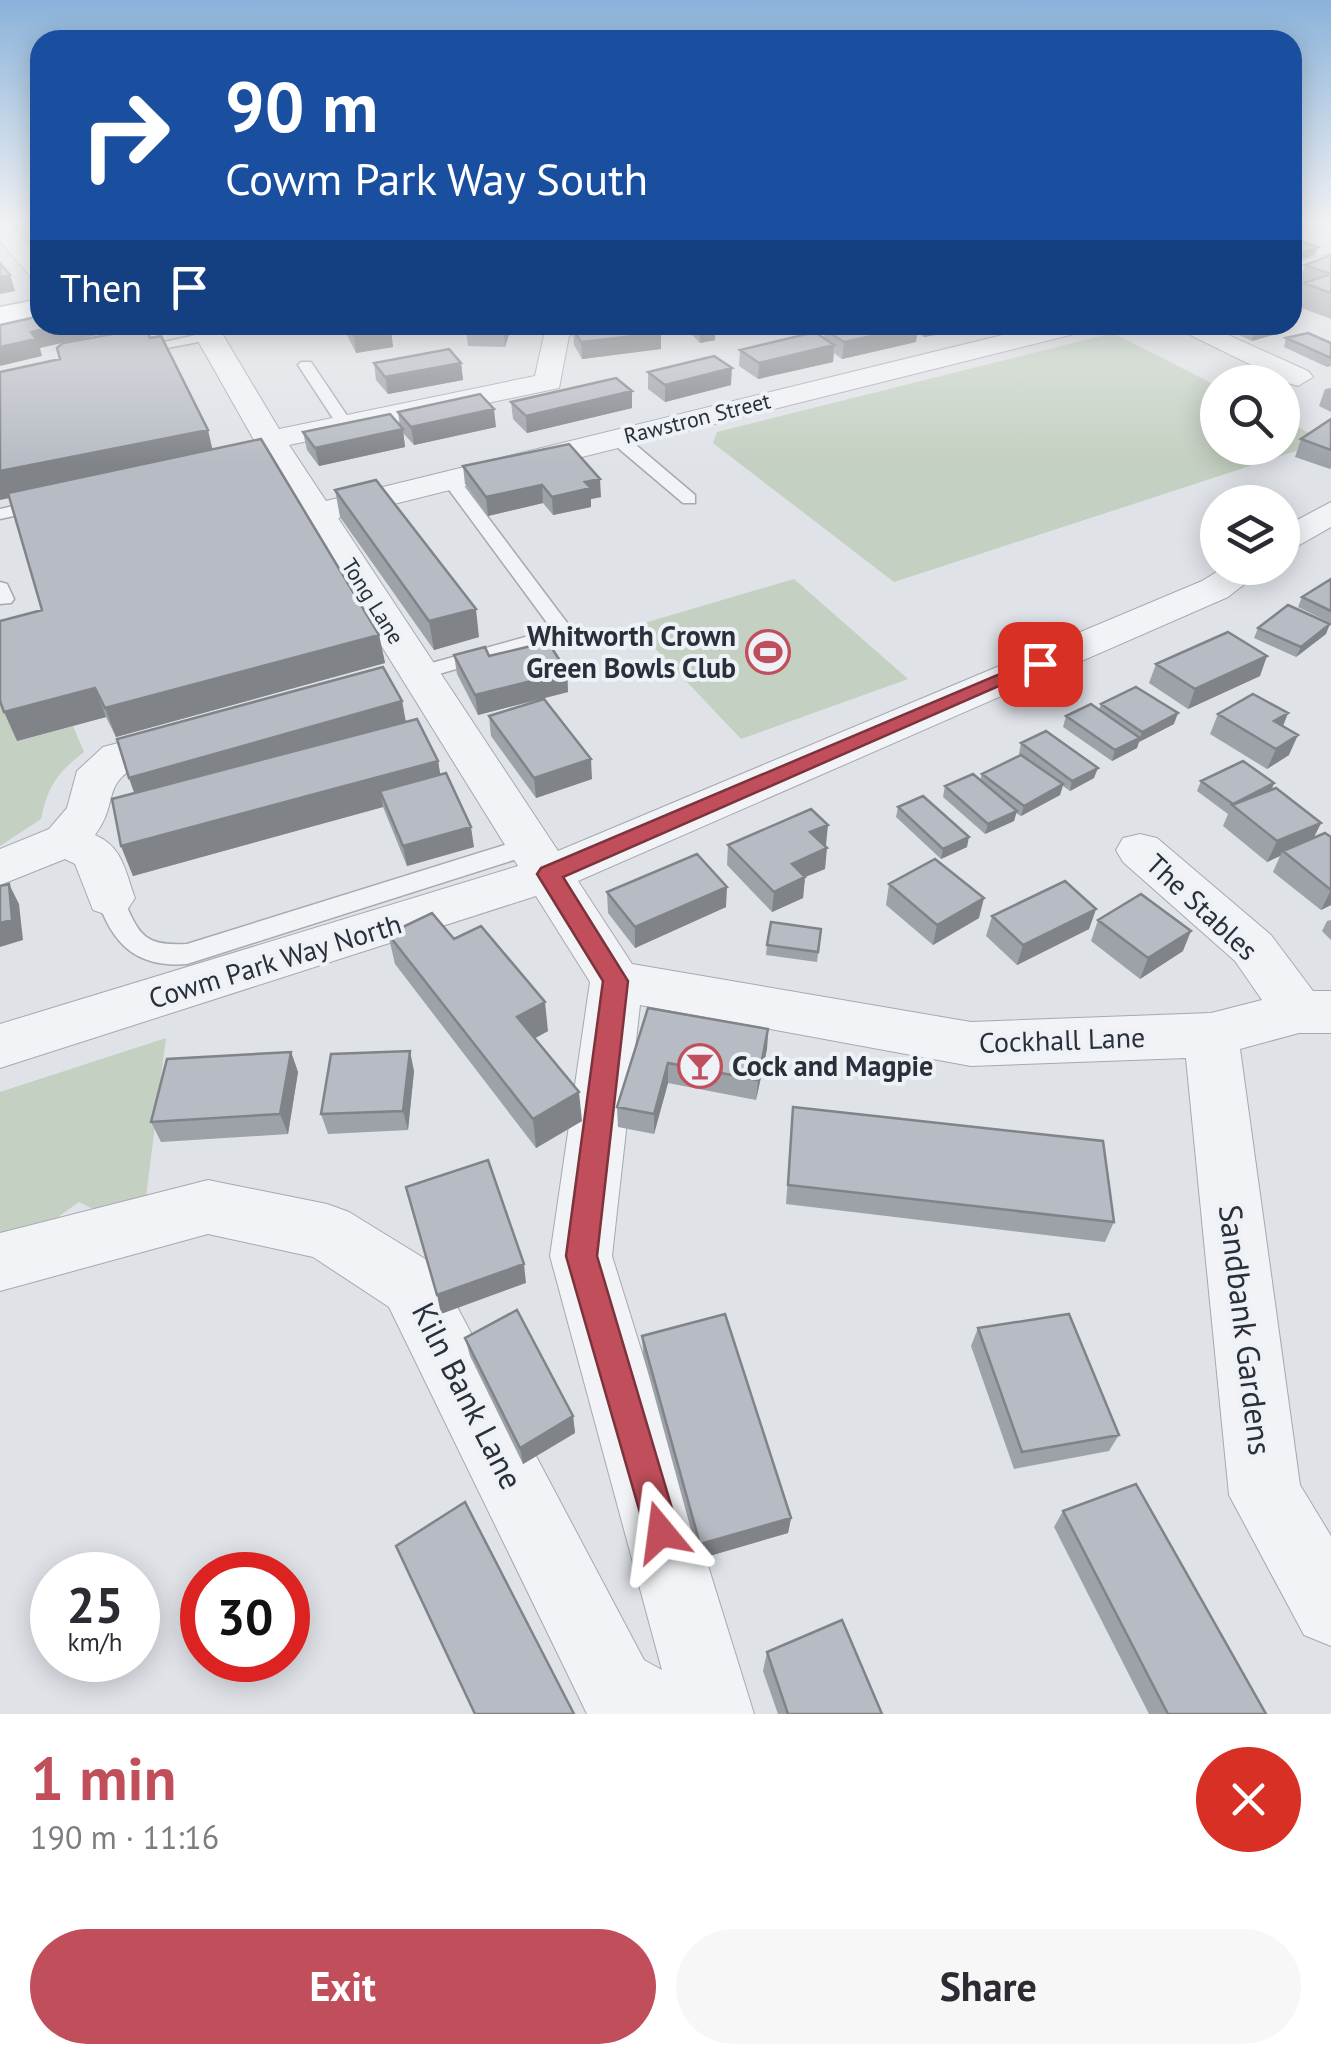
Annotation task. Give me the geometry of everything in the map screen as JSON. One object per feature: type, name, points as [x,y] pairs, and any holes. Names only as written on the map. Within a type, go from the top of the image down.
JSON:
[{"type":"main road","points":[[0,316],[30,310]]},
{"type":"street","name":"Tong Lane","points":[[209,335],[269,450],[318,513],[399,679],[540,860],[616,981]]},
{"type":"street","points":[[269,450],[344,422],[548,382],[556,335]]},
{"type":"street","name":"Rawstron Street","points":[[318,513],[1035,335]]},
{"type":"street","points":[[1206,335],[1270,365]]},
{"type":"street","points":[[1300,532],[1331,512]]},
{"type":"street","name":"Cowm Park Way North","points":[[0,1046],[540,860],[1220,585]]},
{"type":"street","points":[[0,868],[66,840],[89,811],[92,782],[118,757],[230,726]]},
{"type":"street","points":[[66,840],[96,854],[110,898]]},
{"type":"street","name":"The Stables","points":[[1140,850],[1253,948],[1315,1012]]},
{"type":"street","points":[[616,981],[582,1256],[714,1714]]},
{"type":"street","name":"Cockhall Lane","points":[[616,981],[971,1044],[1211,1035],[1315,1012]]},
{"type":"street","name":"Sandbank Gardens","points":[[1211,1035],[1265,1494],[1331,1608]]},
{"type":"street","name":"Kiln Bank Lane","points":[[0,1262],[208,1206],[327,1232],[412,1286],[616,1688],[661,1714]]},
{"type":"lane","points":[[128,352],[188,335]]},
{"type":"lane","points":[[306,365],[344,422]]},
{"type":"lane","points":[[616,438],[688,499]]},
{"type":"lane","points":[[399,679],[543,638],[558,624],[450,479]]},
{"type":"lane","points":[[0,514],[56,502]]},
{"type":"lane","points":[[110,898],[118,928],[138,950],[167,956],[188,954],[540,860]]},
{"type":"green space","points":[[1117,335],[1200,377],[1200,465],[1253,465],[894,582],[713,443],[717,432]]},
{"type":"green space","points":[[1300,428],[1317,437],[1300,448]]},
{"type":"green space","name":"Whitworth Crown Green Bowls Club","points":[[794,579],[908,679],[741,739],[634,626]]},
{"type":"green space","points":[[0,699],[17,741],[73,726],[84,752],[55,781],[41,819],[0,846]]},
{"type":"green space","points":[[166,1038],[146,1197],[107,1216],[79,1202],[0,1258],[0,1092]]},
{"type":"building","points":[[30,318],[30,335],[36,339],[0,347],[0,325]]},
{"type":"building","points":[[1308,333],[1331,343],[1331,358],[1286,338]]},
{"type":"building","points":[[107,335],[161,336],[208,430],[0,471],[0,372],[60,359],[57,348],[63,343]]},
{"type":"building","points":[[577,335],[643,335],[581,342]]},
{"type":"building","points":[[802,335],[819,335],[834,345],[759,363],[740,350]]},
{"type":"building","points":[[833,335],[876,335],[844,342]]},
{"type":"building","points":[[449,349],[461,363],[385,377],[374,363]]},
{"type":"building","points":[[714,356],[732,368],[665,385],[648,372]]},
{"type":"building","points":[[616,378],[632,391],[526,416],[511,402]]},
{"type":"building","points":[[480,394],[494,409],[411,427],[398,412]]},
{"type":"building","points":[[390,414],[403,429],[315,448],[303,432]]},
{"type":"building","points":[[1331,419],[1331,450],[1301,439]]},
{"type":"building","points":[[261,439],[379,635],[105,708],[95,688],[4,712],[0,701],[0,621],[42,610],[8,493]]},
{"type":"building","points":[[569,444],[600,479],[585,482],[591,488],[552,497],[542,485],[486,497],[463,466]]},
{"type":"building","points":[[376,480],[476,609],[429,621],[335,490]]},
{"type":"building","points":[[1331,579],[1331,611],[1302,597]]},
{"type":"building","points":[[1288,605],[1330,624],[1301,647],[1258,628]]},
{"type":"building","points":[[1228,632],[1267,656],[1195,689],[1156,664]]},
{"type":"building","points":[[548,642],[567,672],[475,695],[454,655],[485,647],[489,656]]},
{"type":"building","points":[[383,667],[402,701],[129,778],[117,739]]},
{"type":"building","points":[[1136,687],[1178,713],[1142,732],[1101,704]]},
{"type":"building","points":[[1253,694],[1288,713],[1274,721],[1298,735],[1276,749],[1218,714]]},
{"type":"building","points":[[544,699],[591,759],[534,778],[489,716]]},
{"type":"building","points":[[1091,704],[1140,738],[1115,750],[1066,716]]},
{"type":"building","points":[[417,719],[438,761],[121,846],[112,799]]},
{"type":"building","points":[[1046,731],[1098,768],[1072,781],[1021,743]]},
{"type":"building","points":[[1021,755],[1063,784],[1024,806],[982,774]]},
{"type":"building","points":[[1243,761],[1274,783],[1233,804],[1201,781]]},
{"type":"building","points":[[446,773],[471,827],[403,846],[380,791]]},
{"type":"building","points":[[973,774],[1017,811],[988,824],[945,786]]},
{"type":"building","points":[[1276,788],[1321,823],[1277,841],[1232,805]]},
{"type":"building","points":[[923,796],[969,837],[943,849],[898,807]]},
{"type":"building","points":[[811,809],[828,825],[810,832],[827,848],[792,864],[805,877],[774,892],[728,845]]},
{"type":"building","points":[[1325,833],[1331,837],[1331,890],[1283,851]]},
{"type":"building","points":[[697,854],[727,887],[635,927],[607,892]]},
{"type":"building","points":[[935,859],[984,898],[937,925],[889,884]]},
{"type":"building","points":[[1065,881],[1096,909],[1023,945],[992,916]]},
{"type":"building","points":[[9,884],[12,920],[0,923],[0,886]]},
{"type":"building","points":[[1141,894],[1191,931],[1148,958],[1098,920]]},
{"type":"building","points":[[432,913],[454,939],[481,926],[545,1002],[517,1017],[579,1092],[533,1119],[388,934]]},
{"type":"building","points":[[771,922],[821,929],[818,952],[767,945]]},
{"type":"building","name":"Cock and Magpie","points":[[648,1008],[768,1029],[758,1080],[668,1063],[654,1114],[617,1107]]},
{"type":"building","points":[[410,1051],[403,1111],[321,1114],[331,1054]]},
{"type":"building","points":[[291,1052],[280,1114],[151,1122],[167,1059]]},
{"type":"building","points":[[793,1107],[1103,1141],[1114,1222],[788,1185]]},
{"type":"building","points":[[488,1160],[524,1264],[437,1295],[406,1187]]},
{"type":"building","points":[[517,1310],[573,1416],[520,1448],[465,1338]]},
{"type":"building","points":[[725,1314],[791,1518],[700,1544],[642,1336]]},
{"type":"building","points":[[1069,1314],[1119,1435],[1022,1452],[978,1328]]},
{"type":"building","points":[[1136,1484],[1266,1714],[1168,1714],[1063,1511]]},
{"type":"building","points":[[465,1502],[574,1714],[475,1714],[396,1546]]},
{"type":"building","points":[[842,1620],[882,1714],[788,1714],[767,1652]]},
{"type":"place","name":"Whitworth Crown Green Bowls Club","points":[[768,652]]},
{"type":"place","name":"Cock and Magpie","points":[[700,1066]]},
{"type":"route","points":[[661,1532],[582,1256],[616,981],[549,874],[1040,664]]}]
